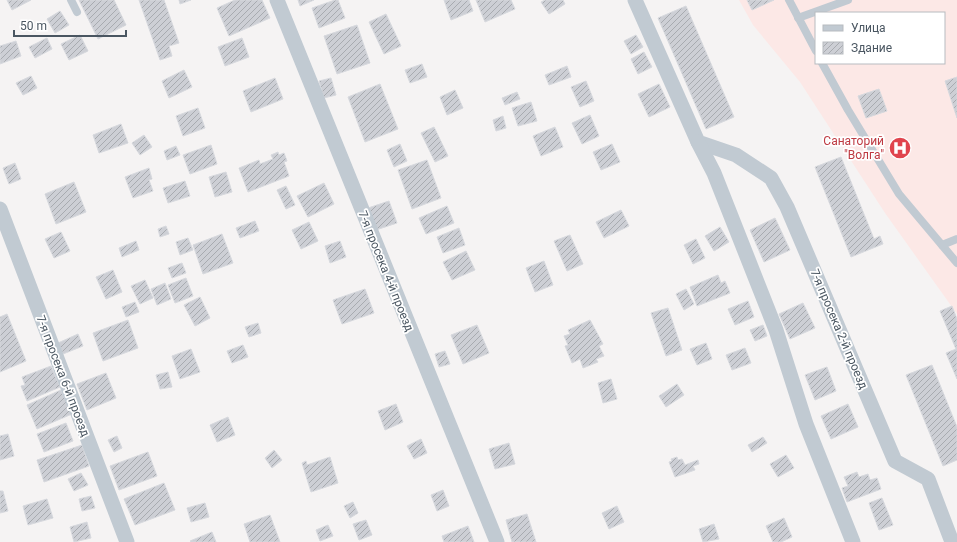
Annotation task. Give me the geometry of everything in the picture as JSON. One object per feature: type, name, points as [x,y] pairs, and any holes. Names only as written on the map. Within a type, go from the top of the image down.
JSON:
[{"type":"street","name":"7-я просека 4-й проезд","points":[[277,0],[496,542]]},
{"type":"street","points":[[635,0],[698,142],[714,173],[776,330],[806,424],[852,542]]},
{"type":"street","name":"7-я просека 2-й проезд","points":[[698,142],[736,155],[771,178],[787,207],[895,461],[928,479],[952,542]]},
{"type":"street","name":"7-я просека 6-й проезд","points":[[0,209],[127,542]]},
{"type":"lane","points":[[71,0],[77,12]]},
{"type":"lane","points":[[789,0],[815,49]]},
{"type":"lane","points":[[798,18],[848,0]]},
{"type":"lane","points":[[823,64],[852,117],[899,194],[957,263]]},
{"type":"lane","points":[[942,245],[957,240]]},
{"type":"shaded area","name":"Санаторий \"Волга\"","points":[[739,0],[957,0],[957,314],[885,213],[800,82],[753,25]]},
{"type":"building","points":[[7,0],[31,0],[12,10]]},
{"type":"building","points":[[79,0],[114,0],[126,25],[98,39]]},
{"type":"building","points":[[139,0],[164,0],[179,43],[169,46],[172,56],[160,60]]},
{"type":"building","points":[[179,0],[191,0],[180,4]]},
{"type":"building","points":[[235,0],[262,0],[270,18],[229,36],[217,8]]},
{"type":"building","points":[[298,0],[314,0],[300,6]]},
{"type":"building","points":[[338,0],[345,18],[319,28],[312,8]]},
{"type":"building","points":[[444,0],[469,0],[473,11],[451,20]]},
{"type":"building","points":[[476,0],[511,0],[515,9],[485,22]]},
{"type":"building","points":[[545,0],[563,0],[565,4],[549,14],[541,2]]},
{"type":"building","points":[[747,0],[774,0],[752,10]]},
{"type":"building","points":[[686,6],[734,117],[706,129],[658,18]]},
{"type":"building","points":[[60,11],[69,25],[55,33],[47,19]]},
{"type":"building","points":[[386,14],[401,46],[384,54],[369,22]]},
{"type":"building","points":[[357,25],[370,63],[337,74],[324,36]]},
{"type":"building","points":[[80,35],[88,51],[69,60],[61,44]]},
{"type":"building","points":[[636,35],[643,47],[631,54],[624,41]]},
{"type":"building","points":[[47,38],[52,49],[35,58],[29,47]]},
{"type":"building","points":[[242,38],[249,57],[225,66],[218,47]]},
{"type":"building","points":[[16,41],[21,56],[0,64],[0,46]]},
{"type":"building","points":[[644,52],[652,67],[638,74],[631,59]]},
{"type":"building","points":[[422,64],[427,77],[410,83],[405,70]]},
{"type":"building","points":[[567,66],[571,77],[549,85],[545,75]]},
{"type":"building","points":[[184,70],[192,87],[169,98],[162,81]]},
{"type":"building","points":[[31,76],[37,88],[23,95],[16,83]]},
{"type":"building","points":[[957,77],[957,118],[945,81]]},
{"type":"building","points":[[275,78],[283,99],[251,112],[243,91]]},
{"type":"building","points":[[331,78],[336,95],[324,98],[319,81]]},
{"type":"building","points":[[586,81],[594,101],[580,107],[571,87]]},
{"type":"building","points":[[380,84],[398,129],[365,142],[348,97]]},
{"type":"building","points":[[659,84],[670,107],[649,117],[638,94]]},
{"type":"building","points":[[879,89],[887,111],[866,118],[858,96]]},
{"type":"building","points":[[455,90],[463,108],[447,115],[440,97]]},
{"type":"building","points":[[517,92],[520,99],[505,105],[502,98]]},
{"type":"building","points":[[531,102],[537,121],[518,126],[512,108]]},
{"type":"building","points":[[198,108],[205,128],[183,136],[176,116]]},
{"type":"building","points":[[590,115],[599,136],[582,144],[572,123]]},
{"type":"building","points":[[503,116],[506,128],[496,131],[493,120]]},
{"type":"building","points":[[121,124],[128,143],[99,153],[93,135]]},
{"type":"building","points":[[434,127],[448,156],[435,162],[421,133]]},
{"type":"building","points":[[555,127],[563,147],[541,156],[533,136]]},
{"type":"building","points":[[144,135],[152,147],[140,155],[132,143]]},
{"type":"building","points":[[400,144],[407,161],[394,167],[387,150]]},
{"type":"building","points":[[612,144],[620,162],[601,170],[593,152]]},
{"type":"building","points":[[211,145],[217,164],[190,174],[183,155]]},
{"type":"building","points":[[176,146],[180,155],[167,160],[164,151]]},
{"type":"building","points":[[278,152],[279,155],[284,153],[287,161],[284,162],[289,176],[248,192],[239,168],[259,160],[260,164],[273,159],[271,155]]},
{"type":"building","points":[[841,157],[874,239],[880,236],[883,244],[851,257],[815,167]]},
{"type":"building","points":[[427,160],[441,198],[412,209],[398,170]]},
{"type":"building","points":[[15,163],[21,179],[9,184],[3,168]]},
{"type":"building","points":[[149,168],[152,179],[149,180],[153,191],[133,198],[125,177]]},
{"type":"building","points":[[226,172],[232,192],[215,197],[209,177]]},
{"type":"building","points":[[185,181],[190,196],[168,203],[163,188]]},
{"type":"building","points":[[74,182],[86,212],[56,224],[45,194]]},
{"type":"building","points":[[324,183],[334,204],[308,217],[297,196]]},
{"type":"building","points":[[286,186],[295,205],[286,209],[277,190]]},
{"type":"building","points":[[389,201],[397,223],[376,230],[368,208]]},
{"type":"building","points":[[447,206],[454,223],[426,234],[419,218]]},
{"type":"building","points":[[621,210],[629,226],[604,238],[596,222]]},
{"type":"building","points":[[775,218],[790,250],[764,262],[750,230]]},
{"type":"building","points":[[255,221],[259,231],[240,238],[236,228]]},
{"type":"building","points":[[309,222],[318,241],[301,249],[292,230]]},
{"type":"building","points":[[166,226],[169,234],[160,237],[158,229]]},
{"type":"building","points":[[720,227],[729,242],[714,251],[705,236]]},
{"type":"building","points":[[459,228],[465,245],[443,253],[437,237]]},
{"type":"building","points":[[61,232],[70,251],[54,258],[45,239]]},
{"type":"building","points":[[222,234],[233,263],[203,274],[193,245]]},
{"type":"building","points":[[570,235],[583,264],[567,271],[554,241]]},
{"type":"building","points":[[188,238],[193,250],[180,255],[176,242]]},
{"type":"building","points":[[696,239],[705,258],[693,264],[684,245]]},
{"type":"building","points":[[136,241],[139,250],[122,257],[119,248]]},
{"type":"building","points":[[340,241],[346,257],[330,263],[325,246]]},
{"type":"building","points":[[466,251],[475,270],[452,280],[443,262]]},
{"type":"building","points":[[544,261],[553,285],[535,292],[526,268]]},
{"type":"building","points":[[182,263],[186,273],[172,278],[168,268]]},
{"type":"building","points":[[113,270],[122,292],[106,299],[96,277]]},
{"type":"building","points":[[718,275],[721,283],[725,281],[730,293],[697,306],[690,287]]},
{"type":"building","points":[[186,278],[193,296],[175,303],[168,285]]},
{"type":"building","points":[[145,280],[153,298],[140,304],[131,286]]},
{"type":"building","points":[[165,283],[171,299],[157,305],[151,289]]},
{"type":"building","points":[[365,289],[374,313],[342,324],[333,300]]},
{"type":"building","points":[[686,289],[694,304],[684,310],[676,294]]},
{"type":"building","points":[[200,297],[210,318],[195,326],[184,305]]},
{"type":"building","points":[[748,301],[754,317],[735,325],[728,309]]},
{"type":"building","points":[[135,302],[139,312],[126,317],[122,307]]},
{"type":"building","points":[[803,303],[815,328],[790,339],[779,314]]},
{"type":"building","points":[[952,306],[957,319],[957,379],[946,353],[956,349],[940,311]]},
{"type":"building","points":[[668,308],[682,350],[666,356],[651,313]]},
{"type":"building","points":[[7,314],[26,361],[0,372],[0,317]]},
{"type":"building","points":[[128,320],[138,348],[103,361],[93,333]]},
{"type":"building","points":[[590,320],[603,344],[599,346],[604,356],[596,359],[598,362],[583,368],[580,359],[572,363],[565,346],[568,345],[564,336],[570,334],[568,330]]},
{"type":"building","points":[[258,323],[261,333],[249,337],[245,327]]},
{"type":"building","points":[[477,325],[489,353],[463,364],[451,335]]},
{"type":"building","points":[[763,325],[767,336],[755,341],[750,330]]},
{"type":"building","points":[[78,334],[83,346],[63,354],[58,343]]},
{"type":"building","points":[[706,343],[712,359],[697,365],[690,349]]},
{"type":"building","points":[[243,345],[248,357],[232,363],[227,351]]},
{"type":"building","points":[[745,348],[751,363],[732,370],[726,355]]},
{"type":"building","points":[[191,349],[200,372],[180,379],[172,356]]},
{"type":"building","points":[[445,351],[450,364],[439,367],[435,354]]},
{"type":"building","points":[[932,365],[957,427],[957,460],[943,466],[906,375]]},
{"type":"building","points":[[51,366],[60,387],[27,401],[21,386],[25,385],[22,377]]},
{"type":"building","points":[[827,367],[836,391],[815,400],[805,375]]},
{"type":"building","points":[[168,372],[172,387],[160,389],[156,375]]},
{"type":"building","points":[[106,373],[116,398],[87,410],[77,384]]},
{"type":"building","points":[[611,379],[617,399],[603,403],[598,383]]},
{"type":"building","points":[[677,384],[684,395],[666,407],[659,396]]},
{"type":"building","points":[[61,390],[72,414],[37,429],[27,405]]},
{"type":"building","points":[[396,404],[403,422],[385,430],[378,411]]},
{"type":"building","points":[[848,404],[858,427],[831,439],[821,416]]},
{"type":"building","points":[[228,417],[235,435],[217,442],[210,425]]},
{"type":"building","points":[[66,423],[73,441],[44,452],[37,434]]},
{"type":"building","points":[[8,434],[14,456],[0,460],[0,436]]},
{"type":"building","points":[[117,436],[122,448],[114,452],[108,440]]},
{"type":"building","points":[[763,437],[767,443],[752,452],[748,445]]},
{"type":"building","points":[[421,439],[427,453],[414,459],[407,446]]},
{"type":"building","points":[[509,443],[515,464],[495,469],[489,449]]},
{"type":"building","points":[[82,445],[89,466],[44,482],[37,460]]},
{"type":"building","points":[[274,450],[282,460],[272,468],[265,458]]},
{"type":"building","points":[[148,452],[157,476],[119,490],[110,466]]},
{"type":"building","points":[[786,455],[794,468],[778,477],[770,464]]},
{"type":"building","points":[[330,457],[338,483],[311,492],[302,463],[306,461],[307,465]]},
{"type":"building","points":[[677,457],[678,460],[682,459],[685,465],[698,460],[699,464],[693,466],[695,470],[675,477],[669,462],[672,461],[671,459]]},
{"type":"building","points":[[857,472],[859,477],[868,474],[870,480],[877,478],[881,489],[847,502],[842,488],[848,486],[844,477]]},
{"type":"building","points":[[81,473],[88,485],[74,491],[68,479]]},
{"type":"building","points":[[164,483],[175,510],[135,525],[124,499]]},
{"type":"building","points":[[443,490],[449,506],[437,511],[431,495]]},
{"type":"building","points":[[0,491],[3,491],[8,511],[0,513]]},
{"type":"building","points":[[91,496],[95,508],[82,511],[79,499]]},
{"type":"building","points":[[882,498],[893,525],[879,530],[869,503]]},
{"type":"building","points":[[47,499],[53,518],[28,525],[23,506]]},
{"type":"building","points":[[353,502],[358,513],[350,518],[344,506]]},
{"type":"building","points":[[205,503],[209,517],[191,522],[187,508]]},
{"type":"building","points":[[617,506],[624,522],[609,529],[602,513]]},
{"type":"building","points":[[527,514],[536,542],[512,542],[506,520]]},
{"type":"building","points":[[270,515],[280,542],[250,542],[244,524]]},
{"type":"building","points":[[784,518],[792,537],[781,542],[773,542],[766,526]]},
{"type":"building","points":[[366,520],[372,535],[359,540],[353,524]]},
{"type":"building","points":[[87,522],[91,538],[74,542],[70,527]]},
{"type":"building","points":[[714,524],[719,539],[703,542],[699,529]]},
{"type":"building","points":[[328,525],[333,536],[320,541],[316,530]]},
{"type":"building","points":[[468,526],[474,542],[444,542],[442,536]]},
{"type":"building","points":[[212,532],[216,542],[190,541]]},
{"type":"place","name":"Санаторий \"Волга\"","points":[[900,148]]}]
